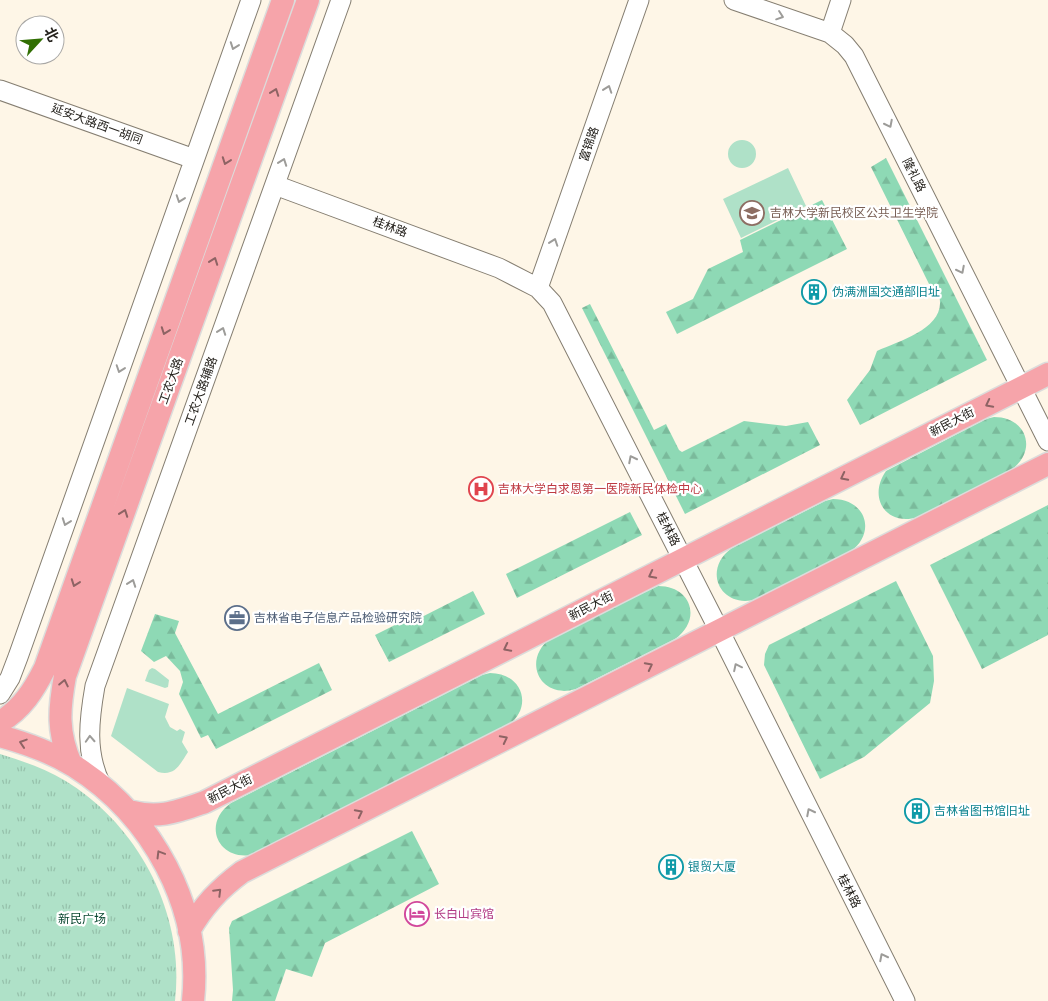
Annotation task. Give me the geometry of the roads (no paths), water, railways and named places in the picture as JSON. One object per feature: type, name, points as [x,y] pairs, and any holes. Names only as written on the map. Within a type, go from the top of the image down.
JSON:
[{"type":"main road","name":"工农大路","points":[[0,722],[20,707],[35,689],[45,668],[283,0]]},
{"type":"main road","name":"工农大路","points":[[71,764],[61,738],[59,721],[60,699],[65,676],[308,0]]},
{"type":"main road","name":"新民大街","points":[[128,811],[144,815],[160,815],[205,802],[1048,374]]},
{"type":"main road","points":[[189,931],[208,901],[224,885],[242,872],[1048,464]]},
{"type":"main road","points":[[0,736],[25,743],[71,764],[101,786],[128,811],[151,839],[165,862],[176,886],[189,931],[194,966],[193,1001]]},
{"type":"street","points":[[0,694],[10,678],[18,657],[251,0]]},
{"type":"street","name":"工农大路辅路","points":[[101,786],[95,773],[89,740],[90,715],[95,686],[340,0]]},
{"type":"street","name":"富锦路","points":[[538,288],[639,0]]},
{"type":"street","name":"隆礼路","points":[[734,0],[830,33],[845,45],[854,56],[1048,441]]},
{"type":"street","points":[[830,33],[841,0]]},
{"type":"street","name":"延安大路西一胡同","points":[[0,90],[194,159]]},
{"type":"street","name":"桂林路","points":[[275,185],[499,268],[538,288],[552,303],[905,1001]]},
{"type":"place","name":"吉林大学新民校区公共卫生学院","points":[[752,213]]},
{"type":"place","name":"伪满洲国交通部旧址","points":[[814,292]]},
{"type":"place","name":"吉林大学白求恩第一医院新民体检中心","points":[[481,489]]},
{"type":"place","name":"吉林省电子信息产品检验研究院","points":[[237,618]]},
{"type":"place","name":"吉林省图书馆旧址","points":[[917,811]]},
{"type":"place","name":"银贸大厦","points":[[671,867]]},
{"type":"place","name":"长白山宾馆","points":[[417,914]]},
{"type":"park label","name":"新民广场","points":[[82,919]]}]
